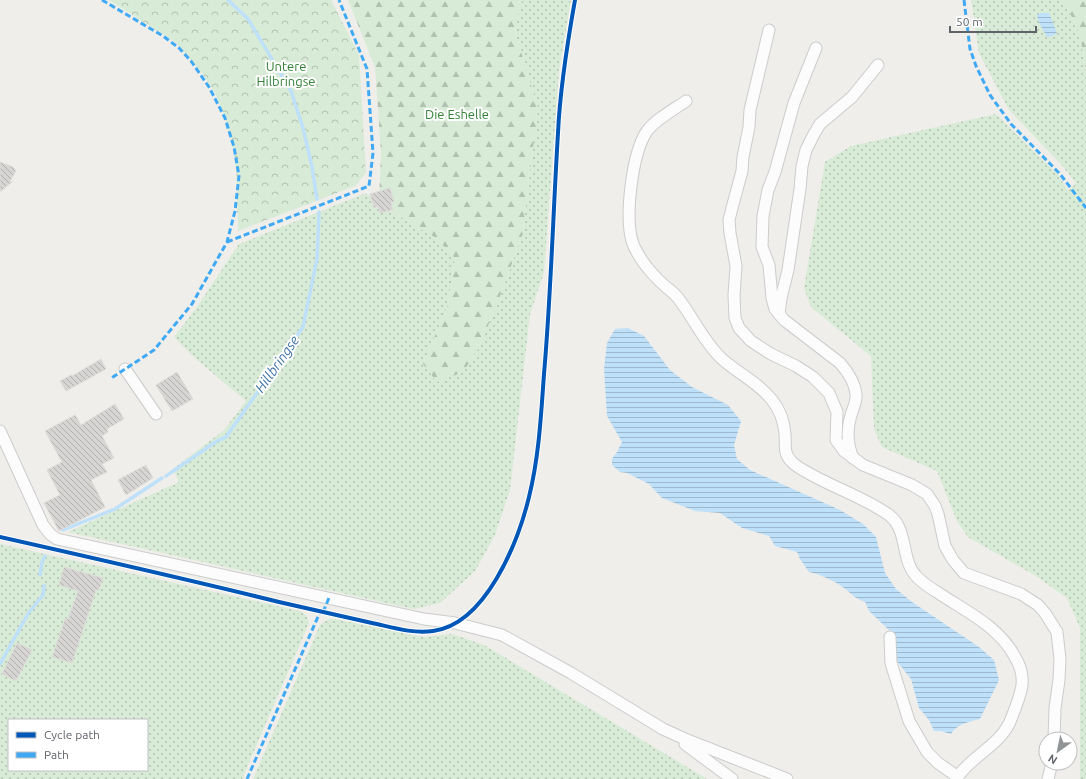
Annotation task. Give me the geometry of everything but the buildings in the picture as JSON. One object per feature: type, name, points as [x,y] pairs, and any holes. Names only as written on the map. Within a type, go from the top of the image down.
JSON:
[{"type":"lane","points":[[769,30],[750,110],[749,127],[743,157],[742,171],[729,220],[736,266],[734,295],[735,318],[739,328],[751,341],[813,377],[829,393],[837,412],[836,440],[844,451],[863,465],[927,494],[935,506],[938,514],[946,546],[958,568],[964,574],[1012,590],[1028,598],[1038,605],[1051,621],[1057,632],[1060,659],[1054,731]]},
{"type":"lane","points":[[816,48],[794,103],[775,172],[768,190],[763,216],[762,247],[769,264],[772,298],[775,309],[784,320],[840,363],[851,381],[856,394],[856,404],[852,413],[848,433],[848,444],[853,458]]},
{"type":"lane","points":[[779,314],[781,298],[788,270],[802,166],[806,150],[820,124],[852,98],[878,65]]},
{"type":"lane","points":[[686,101],[658,121],[647,132],[639,150],[632,173],[629,201],[629,220],[633,244],[642,260],[676,296],[707,342],[720,357],[755,383],[772,400],[782,415],[786,434],[785,449],[792,462],[831,486],[862,499],[891,516],[899,526],[908,562],[911,570],[918,578],[933,590],[989,626],[999,634],[1010,648],[1020,666],[1022,683],[1009,724],[1001,736],[970,763],[957,778],[927,752],[909,721],[891,663],[890,637]]},
{"type":"lane","points":[[125,369],[156,414]]},
{"type":"lane","points":[[0,431],[43,525],[50,534],[57,539],[424,619],[455,623],[502,635],[571,672],[663,729],[732,779]]},
{"type":"lane","points":[[663,729],[787,779]]},
{"type":"green space","name":"Untere Hilbringse","points":[[109,0],[331,0],[359,55],[366,173],[355,186],[238,231],[234,153],[223,111],[215,93],[201,71],[175,42]]},
{"type":"green space","name":"Die Eshelle","points":[[348,0],[523,0],[520,4],[515,32],[538,108],[522,236],[496,307],[478,349],[463,372],[437,382],[423,364],[448,305],[455,258],[436,238],[379,204],[381,152],[375,67]]},
{"type":"green space","points":[[523,0],[571,0],[559,70],[544,272],[530,314],[510,490],[495,535],[475,571],[440,603],[414,609],[68,532],[179,482],[173,469],[224,430],[246,401],[196,359],[174,337],[197,307],[239,244],[366,193],[379,204],[436,238],[455,258],[448,305],[423,364],[478,349],[496,307],[522,236],[538,108],[515,32],[520,4]]},
{"type":"green space","points":[[971,0],[1064,0],[1080,35],[1086,72],[1086,779],[1080,779],[1080,628],[1067,598],[1036,576],[968,537],[957,521],[937,471],[882,447],[874,429],[871,356],[811,307],[804,288],[825,162],[851,146],[996,114],[1059,176],[1068,191],[1076,183],[1060,163],[1009,110],[979,53]]},
{"type":"green space","points":[[1064,0],[1086,0],[1086,72],[1080,35]]},
{"type":"green space","points":[[0,544],[300,611],[306,615],[309,623],[242,779],[0,779]]},
{"type":"green space","points":[[328,619],[335,619],[422,637],[452,634],[484,645],[707,779],[253,779],[320,625]]},
{"type":"water","points":[[1041,13],[1049,13],[1057,33],[1047,37],[1037,15]]},
{"type":"water","points":[[628,328],[644,336],[670,370],[692,387],[728,405],[741,421],[734,445],[737,459],[750,470],[840,510],[863,524],[876,537],[885,573],[896,589],[912,602],[979,647],[994,660],[999,680],[980,719],[960,725],[951,734],[941,731],[934,731],[929,720],[919,708],[911,679],[896,660],[890,631],[869,611],[865,602],[856,598],[832,580],[809,572],[797,552],[775,546],[769,536],[742,528],[720,513],[695,511],[662,498],[649,484],[627,473],[620,472],[612,465],[612,459],[622,442],[607,416],[604,369],[607,343],[615,329]]},
{"type":"waterway","name":"Hillbringse","points":[[228,0],[248,19],[291,91],[303,128],[312,167],[317,199]]},
{"type":"waterway","name":"Hillbringse","points":[[166,476],[217,441],[226,437],[303,327],[317,259],[319,212]]},
{"type":"waterway","name":"Hillbringse","points":[[63,530],[115,509],[162,478]]},
{"type":"waterway","name":"Hillbringse","points":[[40,575],[42,562],[45,556]]},
{"type":"waterway","name":"Hillbringse","points":[[0,664],[29,612],[43,595],[44,586]]},
{"type":"marked path","points":[[102,0],[163,36],[179,48],[191,61],[209,87],[225,118],[234,147],[239,176],[235,211],[227,242],[192,304],[154,350],[110,379]]},
{"type":"marked path","points":[[227,242],[369,186],[373,153],[367,69],[339,0]]},
{"type":"marked path","points":[[964,0],[970,49],[976,66],[990,95],[1011,124],[1060,174],[1086,208]]},
{"type":"marked path","points":[[323,612],[329,598]]},
{"type":"marked path","points":[[247,779],[320,612]]},
{"type":"cycle path","points":[[0,537],[402,630],[417,632],[433,631],[452,625],[469,613],[484,597],[497,578],[508,557],[524,515],[535,467],[541,420],[560,100],[575,0]]}]
